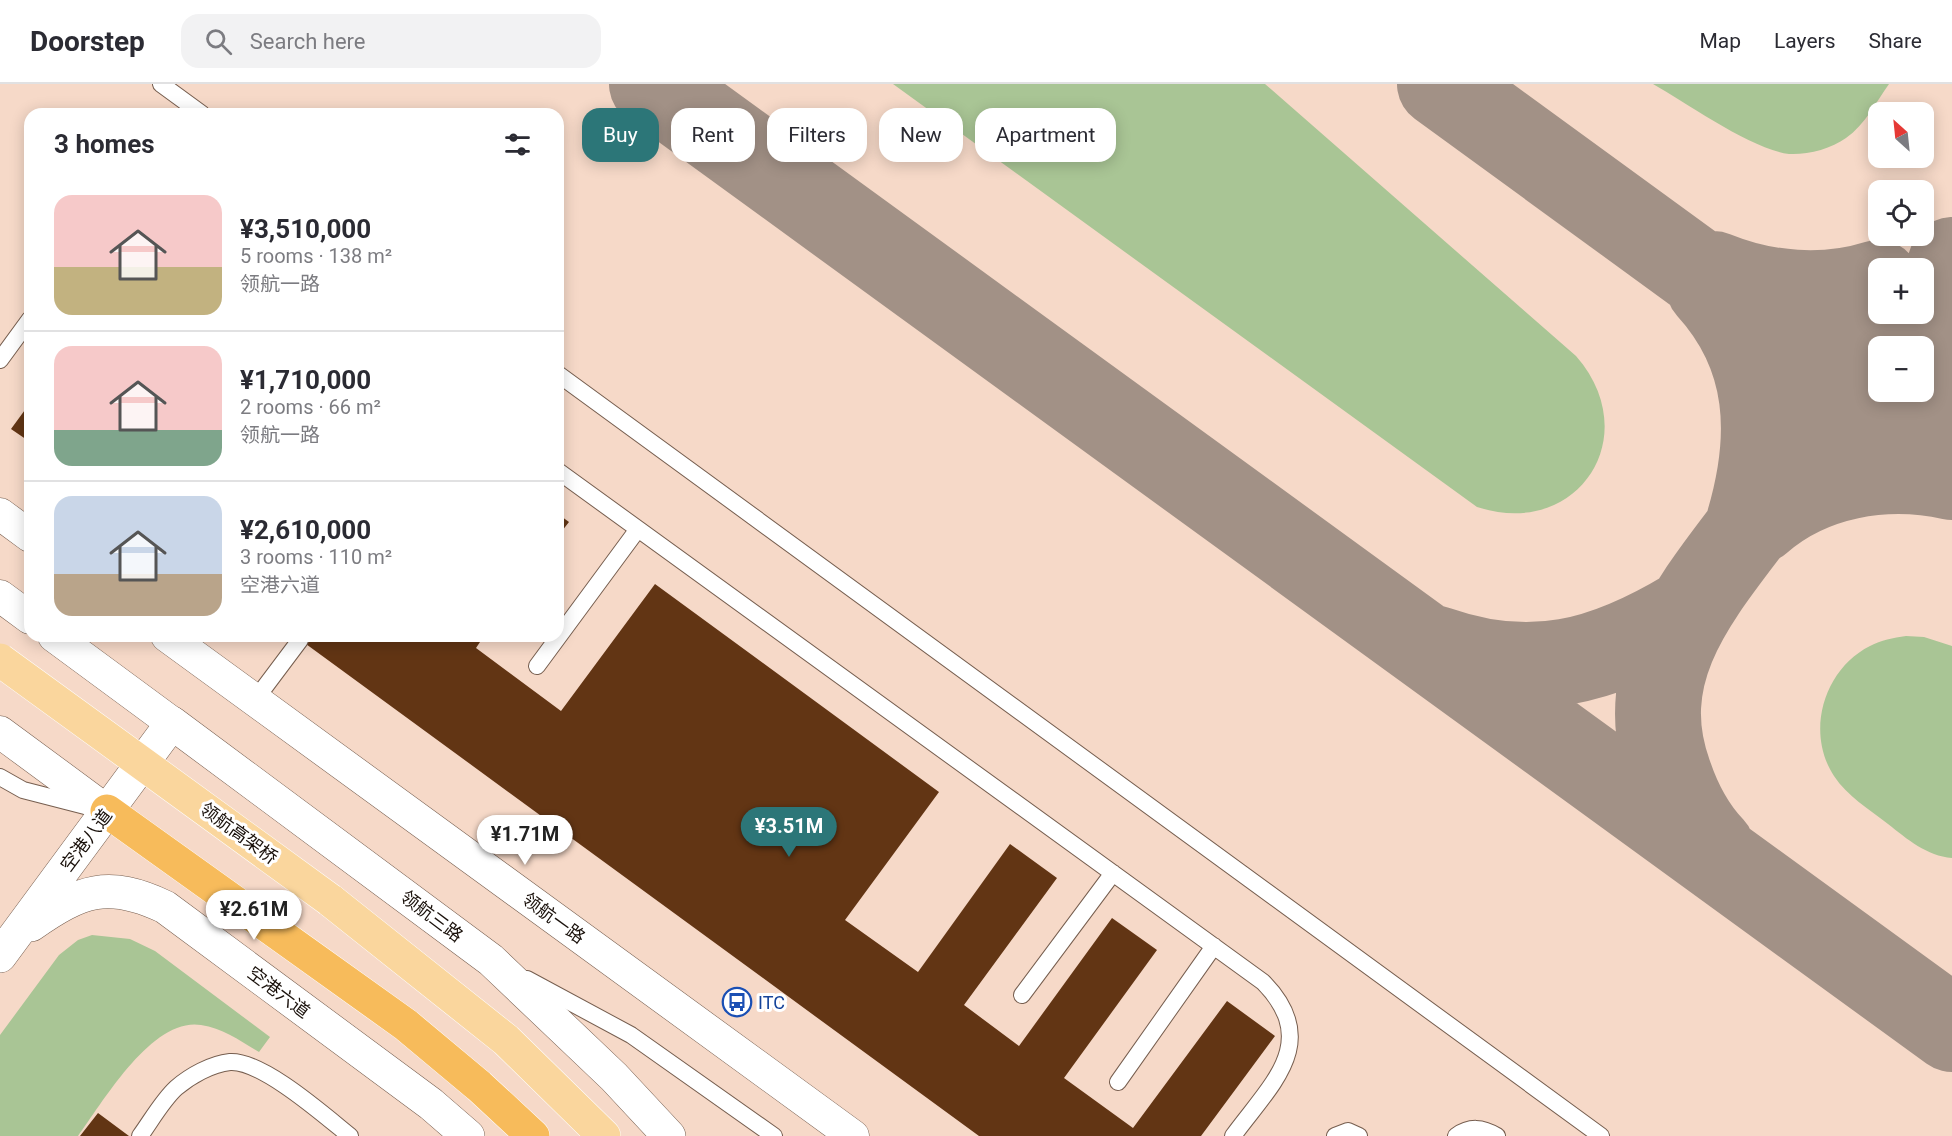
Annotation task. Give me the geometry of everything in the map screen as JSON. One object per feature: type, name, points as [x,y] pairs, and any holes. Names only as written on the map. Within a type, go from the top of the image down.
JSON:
[{"type":"highway","points":[[107,811],[406,1024],[479,1086],[532,1136]]},
{"type":"main road","name":"领航高架桥","points":[[0,660],[330,900],[440,986],[506,1040],[604,1136]]},
{"type":"street","points":[[0,514],[24,532]]},
{"type":"street","points":[[0,596],[24,614]]},
{"type":"street","points":[[62,642],[172,723]]},
{"type":"street","name":"领航一路","points":[[175,642],[853,1136]]},
{"type":"street","name":"空港八道","points":[[7,946],[172,723]]},
{"type":"street","name":"领航三路","points":[[172,723],[491,960],[607,1070],[669,1136]]},
{"type":"street","points":[[0,732],[107,811]]},
{"type":"street","name":"空港六道","points":[[7,946],[58,906],[86,895],[112,890],[137,894],[165,908],[430,1104],[468,1136]]},
{"type":"lane","points":[[161,84],[194,108]]},
{"type":"lane","points":[[0,360],[24,327]]},
{"type":"lane","points":[[564,378],[1601,1136]]},
{"type":"lane","points":[[564,475],[1263,982],[1279,998],[1288,1018],[1292,1037],[1285,1064],[1233,1136]]},
{"type":"lane","points":[[564,629],[638,529]]},
{"type":"lane","points":[[255,700],[298,642]]},
{"type":"lane","points":[[537,666],[555,642]]},
{"type":"lane","points":[[0,777],[23,790],[107,811]]},
{"type":"lane","points":[[1022,995],[1113,873]]},
{"type":"lane","points":[[1118,1082],[1214,946]]},
{"type":"lane","points":[[491,960],[631,1035],[774,1136]]},
{"type":"lane","points":[[140,1136],[176,1089],[204,1070],[231,1062],[256,1068],[303,1098],[346,1134]]},
{"type":"lane","points":[[1456,1136],[1464,1130],[1478,1127],[1497,1136]]},
{"type":"lane","points":[[1335,1136],[1348,1131],[1359,1136]]},
{"type":"shaded area","points":[[0,84],[1952,84],[1952,1136],[0,1136]]},
{"type":"green space","points":[[893,84],[1265,84],[1576,356],[1596,387],[1604,418],[1602,448],[1591,474],[1571,495],[1545,509],[1513,513],[1477,507],[1001,162],[1116,162],[1116,108],[975,108],[975,143],[963,135],[963,108],[926,108]]},
{"type":"green space","points":[[1653,84],[1889,84],[1877,102],[1868,102],[1868,116],[1853,133],[1840,142],[1811,152],[1789,154],[1774,150],[1738,135]]},
{"type":"green space","points":[[1906,636],[1924,637],[1952,646],[1952,858],[1934,854],[1918,846],[1852,796],[1834,776],[1825,759],[1821,740],[1824,703],[1841,670],[1854,656],[1870,646]]},
{"type":"green space","points":[[92,935],[130,939],[155,951],[270,1037],[259,1052],[217,1029],[201,1025],[183,1026],[165,1034],[130,1065],[78,1136],[0,1136],[0,1035],[59,955],[78,940]]},
{"type":"building","points":[[24,411],[24,438],[11,429]]},
{"type":"building","points":[[564,518],[569,522],[564,528]]},
{"type":"building","points":[[655,584],[939,792],[845,920],[918,972],[1010,844],[1057,878],[964,1005],[1019,1046],[1112,918],[1157,950],[1064,1078],[1133,1128],[1227,1001],[1275,1036],[1201,1136],[979,1136],[303,642],[480,642],[476,648],[561,711]]},
{"type":"building","points":[[98,1113],[129,1136],[80,1136]]},
{"type":"taxiway","points":[[652,84],[1952,1029]]},
{"type":"taxiway","points":[[1440,84],[1952,457]]},
{"type":"taxiway","points":[[1952,260],[1940,300],[1936,341],[1939,382],[1952,422]]},
{"type":"taxiway","points":[[1714,274],[1754,287],[1795,293],[1837,292],[1868,286]]},
{"type":"taxiway","points":[[1709,287],[1730,313],[1745,341],[1756,369],[1762,398],[1764,428],[1762,459],[1749,522]]},
{"type":"taxiway","points":[[1712,849],[1686,814],[1669,774],[1659,735],[1659,699],[1665,664],[1678,632],[1717,570],[1868,366]]},
{"type":"taxiway","points":[[1758,521],[1779,505],[1801,493],[1849,476],[1901,471],[1952,477]]},
{"type":"taxiway","points":[[1437,649],[1471,659],[1504,664],[1536,665],[1566,662],[1626,644],[1687,612]]},
{"type":"place","name":"ITC","points":[[737,1002]]}]
